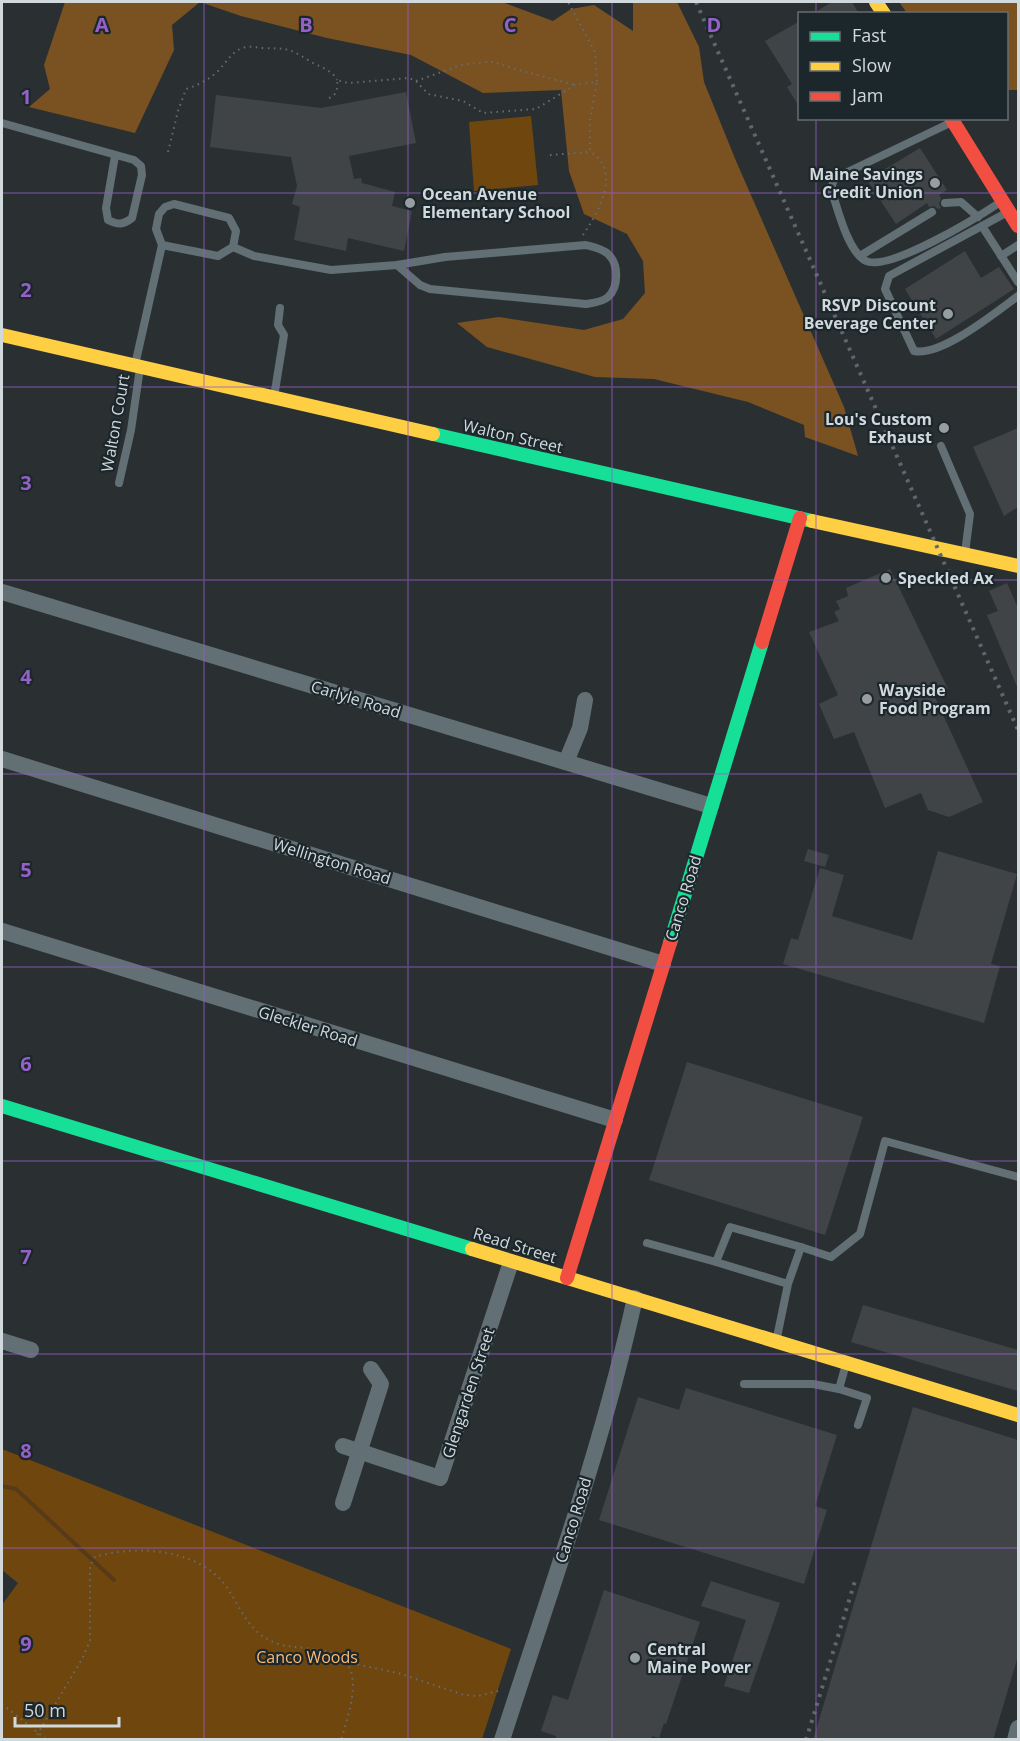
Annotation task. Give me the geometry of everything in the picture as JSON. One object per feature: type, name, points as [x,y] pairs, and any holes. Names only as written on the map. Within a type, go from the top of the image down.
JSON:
[{"type":"main road","points":[[952,120],[1018,226]]},
{"type":"main road","name":"Walton Street","points":[[2,335],[1018,566]]},
{"type":"main road","name":"Canco Road","points":[[567,1278],[800,518]]},
{"type":"main road","name":"Read Street","points":[[2,1106],[1018,1415]]},
{"type":"street","name":"Carlyle Road","points":[[2,592],[711,806]]},
{"type":"street","points":[[566,762],[580,728],[585,700]]},
{"type":"street","name":"Wellington Road","points":[[2,759],[663,964]]},
{"type":"street","name":"Gleckler Road","points":[[2,931],[615,1120]]},
{"type":"street","name":"Glengarden Street","points":[[360,1452],[440,1478],[511,1262]]},
{"type":"street","name":"Canco Road","points":[[502,1740],[613,1390],[635,1298]]},
{"type":"street","points":[[2,1341],[31,1350]]},
{"type":"street","points":[[343,1503],[381,1384],[371,1369]]},
{"type":"street","points":[[343,1446],[360,1452]]},
{"type":"street","points":[[1015,1740],[1018,1728]]},
{"type":"lane","points":[[952,120],[835,178],[832,192],[850,243],[860,256],[875,263],[891,259],[1006,206]]},
{"type":"lane","points":[[2,123],[134,160],[141,166],[142,175],[132,218],[124,224],[116,224],[108,220],[106,208],[115,156]]},
{"type":"lane","points":[[945,203],[961,202],[978,217]]},
{"type":"lane","name":"Walton Court","points":[[119,483],[131,430],[137,367],[162,245],[156,229],[159,214],[165,207],[174,204],[229,218],[236,231],[234,247]]},
{"type":"lane","points":[[1006,206],[982,226],[889,276],[885,289],[914,351],[922,352],[935,350],[962,335],[1018,296]]},
{"type":"lane","points":[[860,256],[932,212]]},
{"type":"lane","points":[[982,226],[1018,282]]},
{"type":"lane","points":[[162,245],[218,256],[234,247],[254,256],[331,270],[586,245],[608,253],[614,262],[616,275],[615,287],[608,298],[586,304],[430,289],[420,285],[397,265]]},
{"type":"lane","points":[[1001,256],[1018,245]]},
{"type":"lane","points":[[273,398],[284,335],[278,325],[280,308]]},
{"type":"lane","points":[[941,446],[970,514],[964,554]]},
{"type":"lane","points":[[716,1262],[730,1227],[831,1257],[860,1234],[885,1142],[1018,1177]]},
{"type":"lane","points":[[647,1243],[788,1284]]},
{"type":"lane","points":[[776,1342],[788,1284],[801,1247]]},
{"type":"lane","points":[[839,1389],[846,1363]]},
{"type":"lane","points":[[744,1384],[813,1384],[867,1398],[858,1425]]},
{"type":"path","points":[[568,2],[595,52],[597,81],[590,120],[590,152]]},
{"type":"path","points":[[168,152],[186,89],[204,82],[240,49],[248,47],[283,48],[331,72],[338,80],[336,92],[333,97],[329,98]]},
{"type":"path","points":[[416,81],[472,63],[494,62],[575,84],[597,81]]},
{"type":"path","points":[[338,80],[348,83],[409,78],[416,81],[428,94],[455,99],[483,113],[536,109],[575,84]]},
{"type":"path","points":[[550,155],[590,152],[599,159],[604,168],[603,197],[585,232]]},
{"type":"path","points":[[34,1740],[82,1659],[90,1641],[90,1566],[95,1557],[111,1552],[162,1552],[186,1557],[209,1569],[227,1588],[245,1620],[260,1635],[274,1643],[333,1653],[346,1662],[398,1673],[464,1695],[478,1696],[519,1685]]},
{"type":"path","points":[[341,1740],[351,1706],[353,1680],[346,1662]]},
{"type":"path","points":[[2,1704],[47,1740]]},
{"type":"green space","points":[[531,116],[538,185],[474,191],[469,122]]},
{"type":"green space","name":"Canco Woods","points":[[2,1449],[511,1649],[482,1739],[2,1739],[2,1605],[18,1583],[2,1570]]},
{"type":"shaded area","points":[[65,2],[200,2],[172,25],[174,50],[135,133],[29,107],[50,89],[44,65]]},
{"type":"shaded area","points":[[200,2],[502,2],[553,21],[571,9],[594,5],[633,31],[633,2],[677,2],[699,47],[704,82],[736,161],[844,407],[858,456],[805,437],[804,425],[748,402],[654,379],[595,377],[487,347],[457,323],[499,317],[584,330],[623,319],[645,293],[643,261],[627,234],[584,214],[569,171],[561,90],[483,93],[411,55],[327,38],[241,16]]},
{"type":"shaded area","points":[[899,2],[1018,2],[1018,90],[1008,90],[1008,12],[906,12]]},
{"type":"building","points":[[832,2],[852,2],[858,12],[815,12]]},
{"type":"building","points":[[798,22],[798,105],[787,87],[792,84],[765,41]]},
{"type":"building","points":[[406,92],[416,143],[349,156],[354,179],[361,178],[362,183],[395,192],[392,206],[412,211],[404,251],[348,238],[346,251],[294,240],[300,207],[292,204],[297,186],[291,157],[210,147],[216,95],[321,108]]},
{"type":"building","points":[[920,148],[947,190],[939,195],[941,208],[929,207],[927,203],[896,224],[867,180]]},
{"type":"building","name":"RSVP Discount Beverage Center","points":[[965,251],[981,278],[999,267],[1014,289],[936,339],[905,289]]},
{"type":"building","points":[[1018,428],[1018,507],[1004,516],[973,447]]},
{"type":"building","points":[[890,569],[948,689],[934,695],[983,802],[949,817],[928,810],[921,793],[885,808],[854,732],[834,739],[819,704],[838,695],[809,632],[839,621],[834,612],[840,609],[836,601],[848,596],[846,588]]},
{"type":"building","points":[[1007,583],[1018,608],[1018,689],[987,615],[998,611],[989,591]]},
{"type":"building","points":[[808,849],[829,855],[825,867],[804,861]]},
{"type":"building","points":[[938,851],[1017,874],[991,964],[1000,966],[984,1023],[783,964],[791,938],[798,940],[820,868],[844,875],[832,916],[912,940]]},
{"type":"building","points":[[687,1062],[863,1117],[825,1235],[649,1180]]},
{"type":"building","points":[[863,1305],[1018,1350],[1018,1391],[851,1342]]},
{"type":"building","points":[[686,1388],[837,1435],[815,1506],[827,1510],[804,1584],[599,1520],[638,1397],[679,1410]]},
{"type":"building","points":[[913,1407],[1018,1440],[1018,1656],[993,1740],[813,1740]]},
{"type":"building","points":[[711,1581],[780,1603],[749,1693],[724,1686],[746,1620],[701,1606]]},
{"type":"building","name":"Central Maine Power","points":[[604,1590],[700,1622],[666,1724],[664,1723],[659,1738],[652,1736],[651,1740],[555,1740],[556,1736],[541,1731],[553,1695],[568,1700]]},
{"type":"waterway","points":[[2,1486],[16,1489],[114,1580]]},
{"type":"railway","points":[[696,2],[1018,730]]},
{"type":"railway","points":[[806,1740],[855,1581]]},
{"type":"traffic: fast","points":[[433,434],[812,521]]},
{"type":"traffic: fast","points":[[670,943],[762,642]]},
{"type":"traffic: fast","points":[[2,1106],[472,1249]]},
{"type":"traffic: slow","points":[[876,2],[883,12]]},
{"type":"traffic: slow","points":[[2,335],[433,434]]},
{"type":"traffic: slow","points":[[812,521],[1018,566]]},
{"type":"traffic: slow","points":[[472,1249],[1018,1415]]},
{"type":"traffic: jam","points":[[952,120],[1018,226]]},
{"type":"traffic: jam","points":[[762,642],[800,518]]},
{"type":"traffic: jam","points":[[567,1278],[670,943]]},
{"type":"place","name":"Maine Savings Credit Union","points":[[935,183]]},
{"type":"place","name":"Ocean Avenue Elementary School","points":[[410,203]]},
{"type":"place","name":"RSVP Discount Beverage Center","points":[[948,314]]},
{"type":"place","name":"Lou's Custom Exhaust","points":[[944,428]]},
{"type":"place","name":"Speckled Ax","points":[[886,578]]},
{"type":"place","name":"Wayside Food Program","points":[[867,699]]},
{"type":"place","name":"Central Maine Power","points":[[635,1658]]}]
